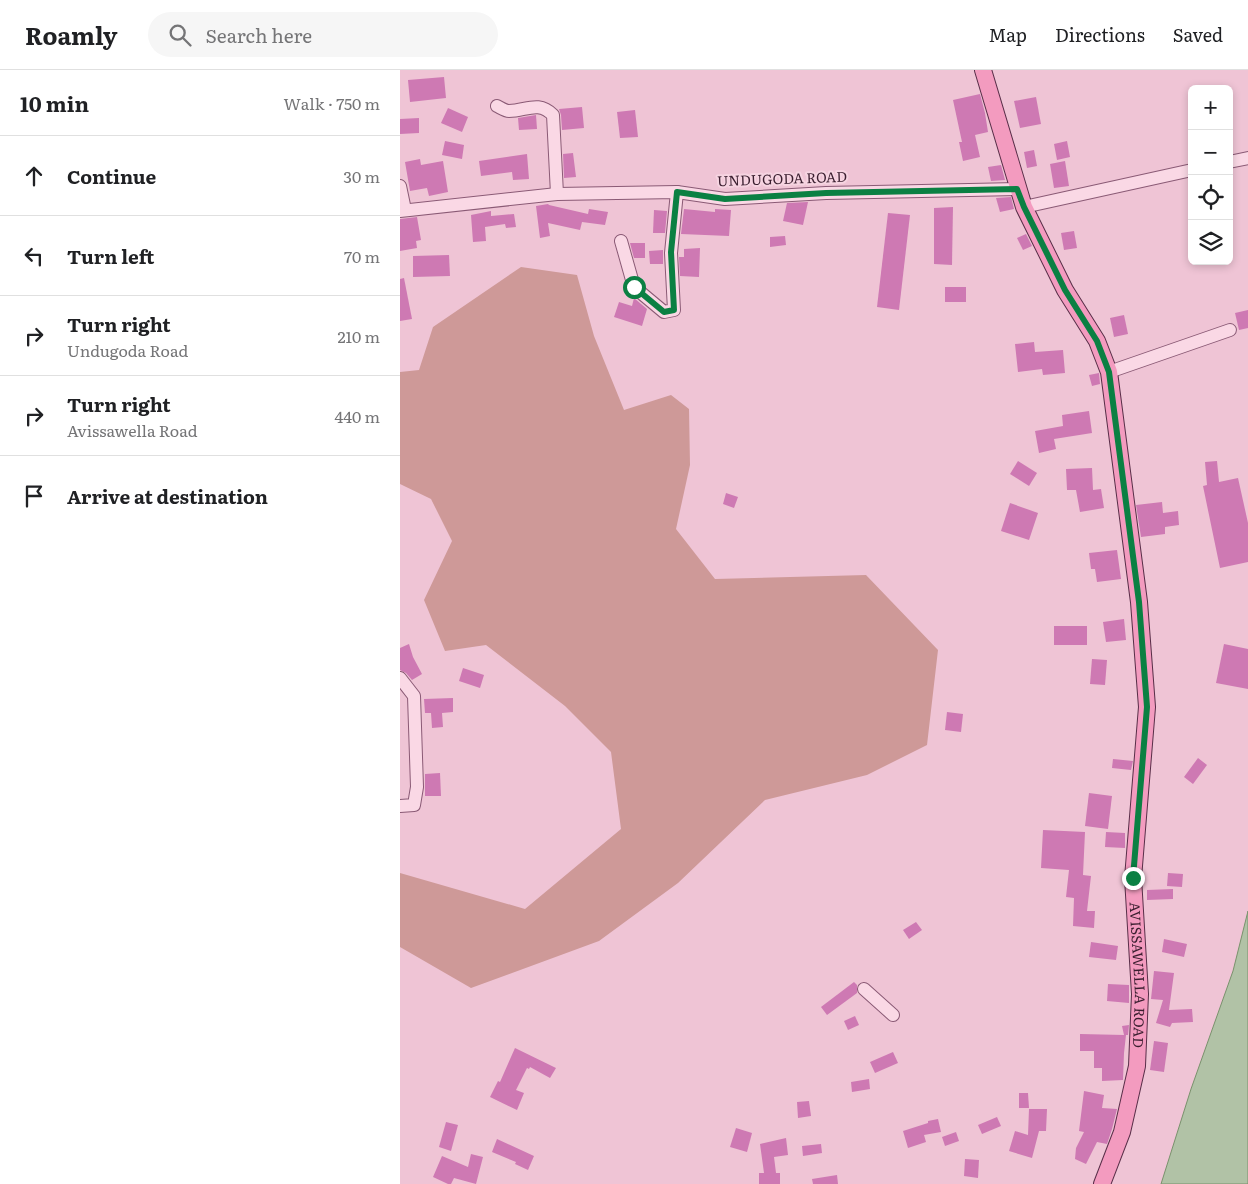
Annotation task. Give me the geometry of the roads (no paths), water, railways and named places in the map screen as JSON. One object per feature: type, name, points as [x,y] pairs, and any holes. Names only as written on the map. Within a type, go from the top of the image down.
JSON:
[{"type":"main road","name":"AVISSAWELLA ROAD","points":[[983,70],[1017,189],[1024,207],[1065,290],[1097,341],[1109,372],[1139,602],[1147,707],[1133,878],[1140,994],[1137,1066],[1122,1132],[1102,1184]]},
{"type":"street","points":[[497,106],[507,111],[531,107],[546,109],[552,115],[557,194]]},
{"type":"street","points":[[1233,161],[1248,158]]},
{"type":"street","points":[[1024,207],[1188,171]]},
{"type":"street","points":[[400,186],[402,211]]},
{"type":"street","name":"UNDUGODA ROAD","points":[[402,211],[557,194],[677,192],[725,199],[826,193],[1017,189]]},
{"type":"street","points":[[621,241],[634,287],[664,312],[674,310],[671,252],[677,192]]},
{"type":"street","points":[[1109,372],[1230,330]]},
{"type":"street","points":[[400,678],[414,696],[417,787],[414,804],[400,806]]},
{"type":"street","points":[[864,989],[893,1015]]}]
